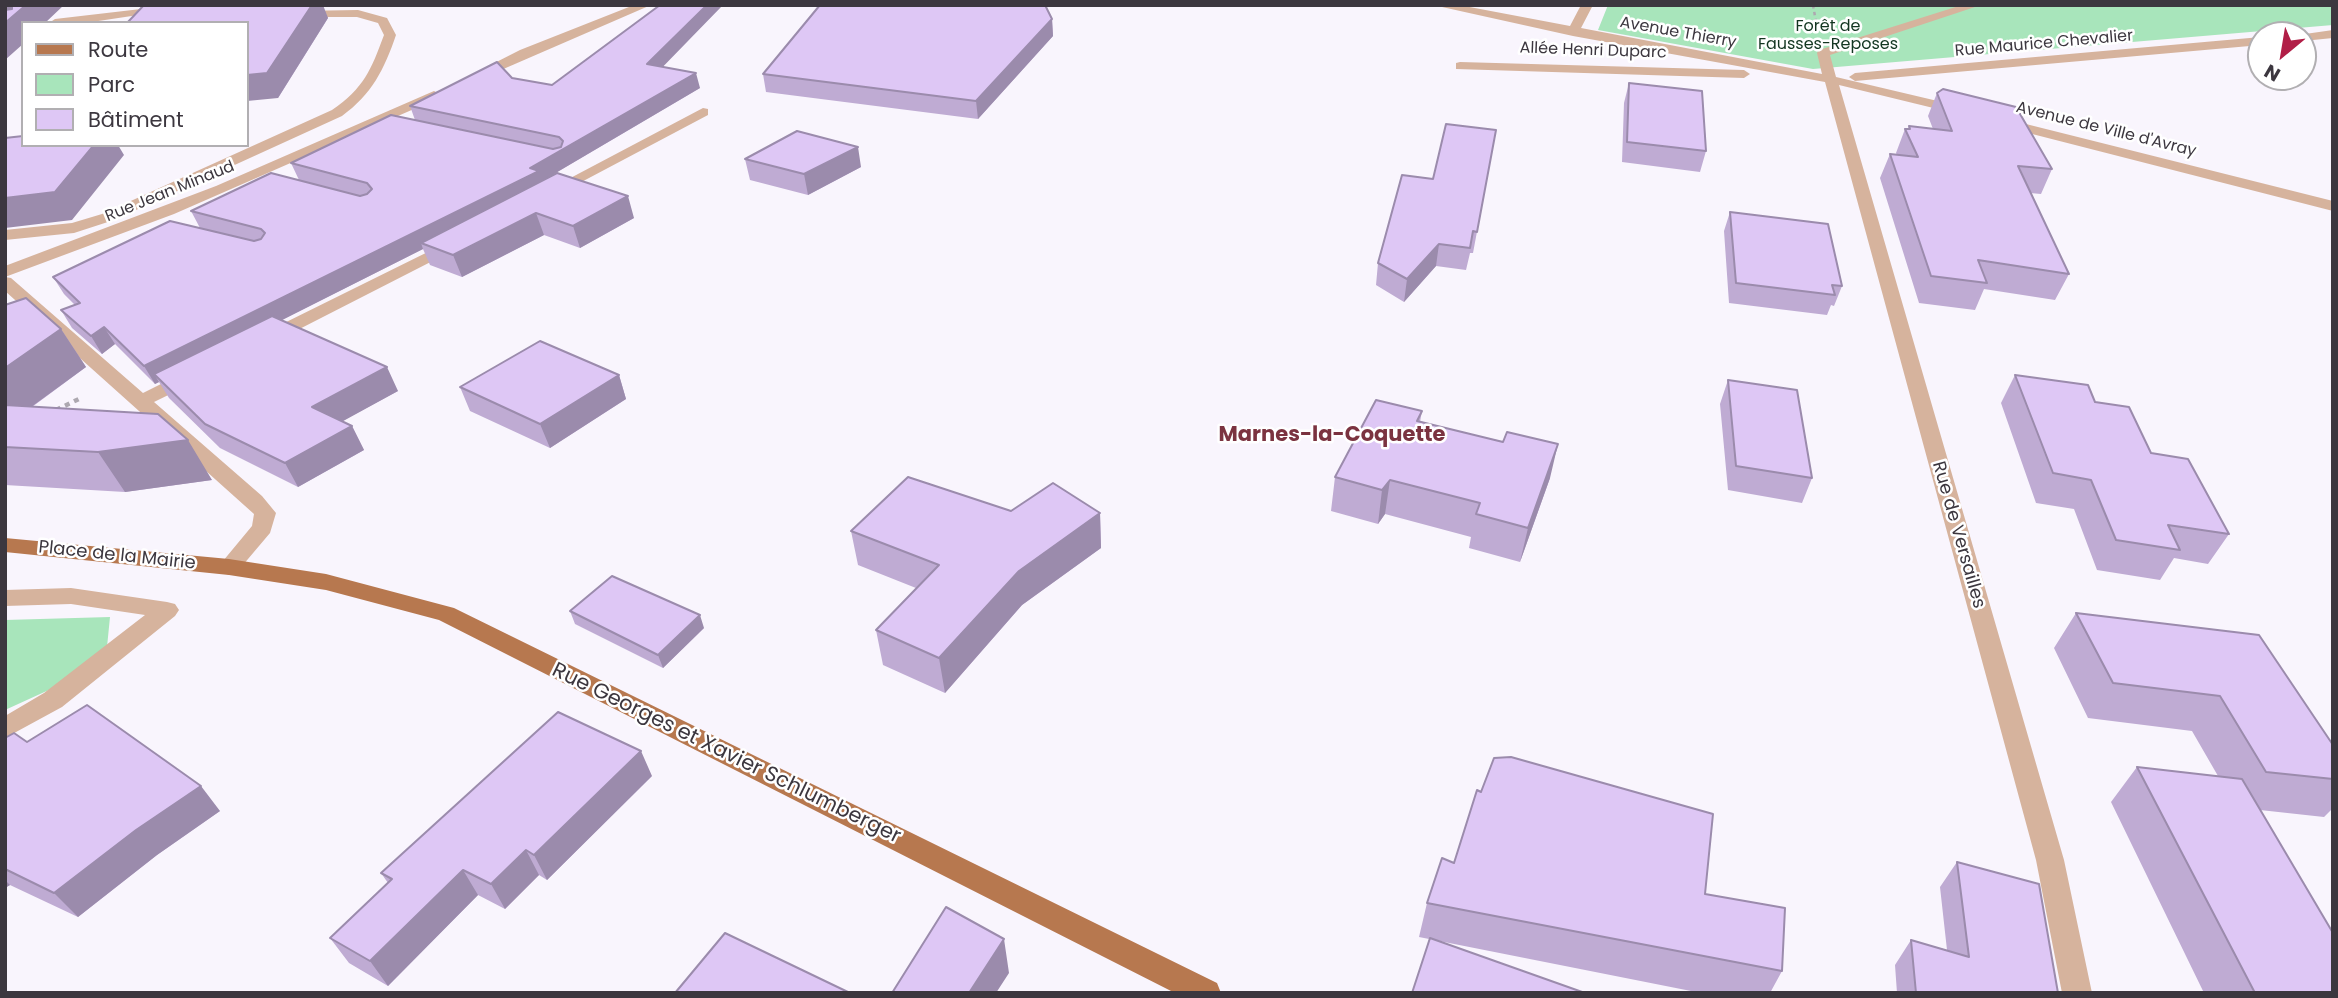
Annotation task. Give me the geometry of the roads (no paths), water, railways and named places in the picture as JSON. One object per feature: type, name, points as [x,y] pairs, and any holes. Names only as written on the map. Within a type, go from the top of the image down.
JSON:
[{"type":"main road","name":"Place de la Mairie","points":[[5,545],[229,567]]},
{"type":"main road","name":"Rue Georges et Xavier Schlumberger","points":[[229,567],[326,582],[446,614],[1206,993]]},
{"type":"street","name":"Rue Jean Minaud","points":[[5,272],[146,222],[257,176],[524,53],[645,5]]},
{"type":"street","name":"Avenue Thierry","points":[[1439,5],[1486,10],[1573,32],[1829,79]]},
{"type":"street","points":[[1573,32],[1587,5]]},
{"type":"street","points":[[1946,10],[1975,5]]},
{"type":"street","name":"Rue de Versailles","points":[[1946,10],[1823,53],[2050,860],[2077,993]]},
{"type":"street","points":[[71,21],[141,12]]},
{"type":"street","points":[[5,235],[74,228],[107,218],[337,113],[359,99],[371,85],[390,35],[383,21],[358,13],[286,15]]},
{"type":"street","name":"Rue Maurice Chevalier","points":[[1829,79],[2247,42]]},
{"type":"street","name":"Allée Henri Duparc","points":[[1460,65],[1741,74],[1761,73],[1765,67]]},
{"type":"street","name":"Avenue de Ville d'Avray","points":[[1829,79],[2333,206]]},
{"type":"street","points":[[537,200],[703,112]]},
{"type":"street","points":[[380,120],[405,126]]},
{"type":"street","points":[[257,176],[282,183]]},
{"type":"street","points":[[146,222],[172,228]]},
{"type":"street","points":[[250,347],[466,237]]},
{"type":"street","points":[[5,282],[265,513],[262,528],[229,567]]},
{"type":"street","points":[[142,401],[202,371]]},
{"type":"street","points":[[5,598],[71,596],[167,610],[53,700],[5,728]]},
{"type":"district","name":"Marnes-la-Coquette","points":[[1332,436]]},
{"type":"park label","name":"Forêt de Fausses-Reposes","points":[[1828,36]]}]
